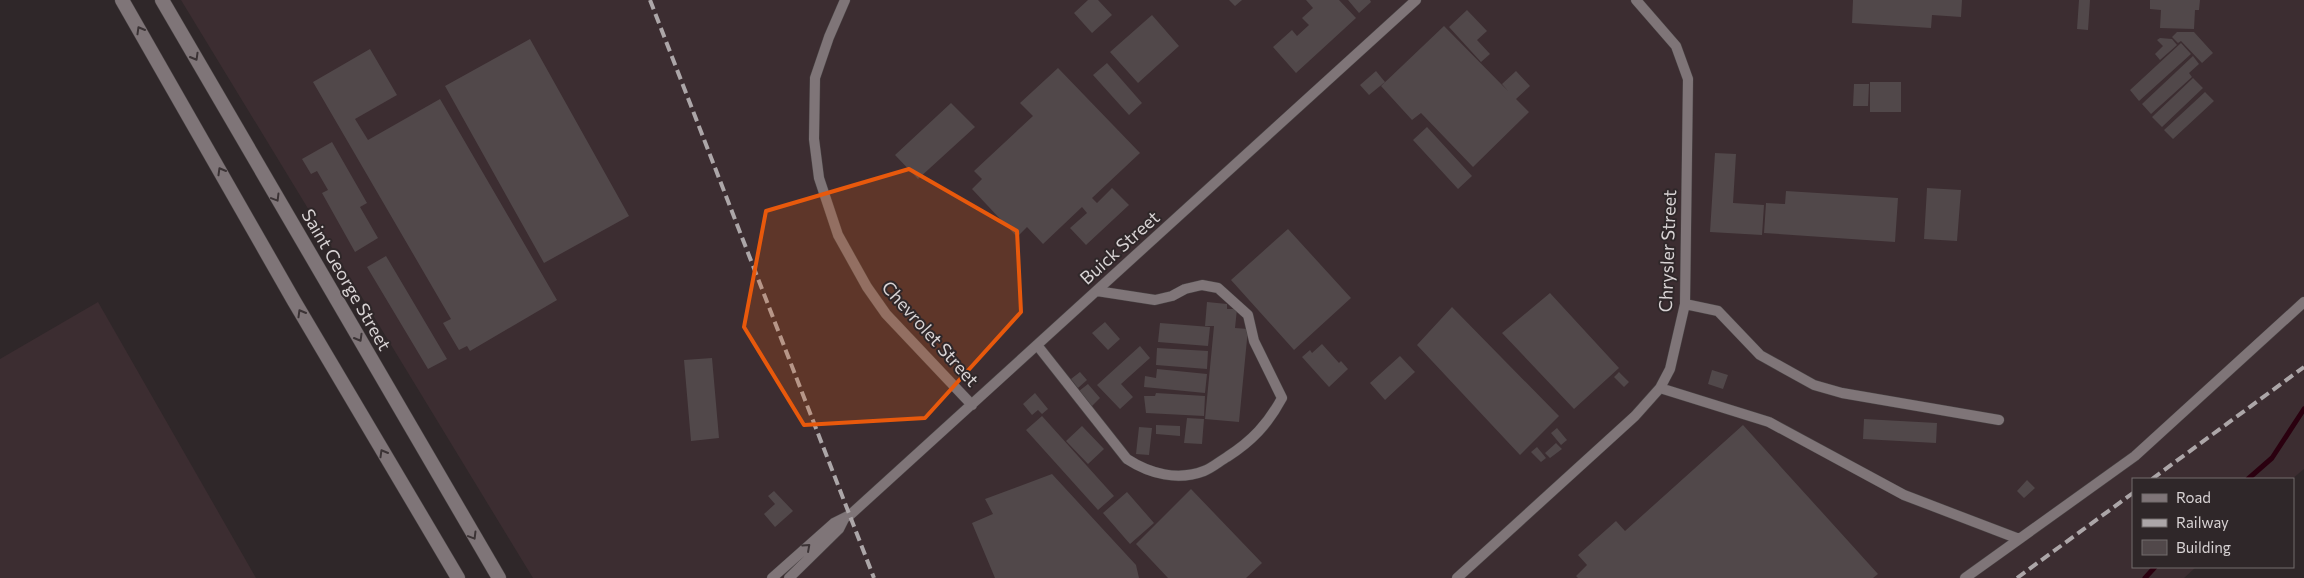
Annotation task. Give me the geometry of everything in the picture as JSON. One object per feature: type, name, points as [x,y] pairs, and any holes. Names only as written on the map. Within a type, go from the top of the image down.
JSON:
[{"type":"main road","points":[[122,0],[304,318],[458,578]]},
{"type":"main road","name":"Saint George Street","points":[[162,0],[499,578]]},
{"type":"lane","name":"Chevrolet Street","points":[[845,0],[829,38],[816,78],[814,139],[819,178],[838,235],[867,287],[886,314],[972,405]]},
{"type":"lane","name":"Buick Street","points":[[772,578],[834,523],[844,519],[972,405],[1416,0]]},
{"type":"lane","name":"Chrysler Street","points":[[1457,578],[1636,416],[1660,388],[1670,370],[1676,351],[1685,304],[1688,79],[1676,46],[1636,0]]},
{"type":"lane","points":[[1038,345],[1127,459],[1142,469],[1154,473],[1180,476],[1205,471],[1243,447],[1270,420],[1282,398],[1254,341],[1248,315],[1220,290],[1202,285],[1155,300],[1097,291]]},
{"type":"lane","points":[[1965,578],[2135,456],[2304,302]]},
{"type":"lane","points":[[1685,304],[1718,311],[1760,356],[1814,385],[1842,393],[1999,420]]},
{"type":"lane","points":[[1660,388],[1774,424],[1904,496],[2019,539]]},
{"type":"lane","name":"Buick Street","points":[[789,578],[839,529],[844,519]]},
{"type":"highlighted area","points":[[909,169],[1017,231],[1021,312],[925,418],[804,425],[744,327],[766,211]]},
{"type":"shaded area","points":[[181,0],[2304,0],[2304,469],[2293,478],[2132,478],[2132,568],[2195,568],[2184,578],[533,578]]},
{"type":"shaded area","points":[[98,302],[256,578],[0,578],[0,359]]},
{"type":"building","points":[[1088,0],[1098,0],[1112,15],[1092,33],[1074,13]]},
{"type":"building","points":[[1229,0],[1242,0],[1235,6]]},
{"type":"building","points":[[1306,0],[1339,0],[1356,18],[1296,73],[1273,47],[1292,30],[1297,36],[1309,25],[1302,18],[1313,8]]},
{"type":"building","points":[[1348,0],[1370,0],[1371,2],[1359,13]]},
{"type":"building","points":[[1853,0],[1962,0],[1961,17],[1932,15],[1931,28],[1852,23]]},
{"type":"building","points":[[2079,0],[2090,0],[2088,30],[2077,29]]},
{"type":"building","points":[[2150,0],[2200,0],[2199,10],[2195,10],[2194,29],[2160,28],[2161,10],[2150,9]]},
{"type":"building","points":[[1467,10],[1487,31],[1477,40],[1490,54],[1481,62],[1449,27]]},
{"type":"building","points":[[1152,15],[1179,46],[1138,83],[1110,52]]},
{"type":"building","points":[[1444,26],[1508,91],[1502,84],[1516,71],[1530,86],[1516,99],[1529,112],[1473,167],[1421,113],[1412,120],[1381,86]]},
{"type":"building","points":[[2177,32],[2194,32],[2213,53],[2202,63],[2181,41],[2178,43],[2172,37]]},
{"type":"building","points":[[2160,38],[2172,39],[2177,45],[2160,60],[2155,54],[2163,46],[2157,40]]},
{"type":"building","points":[[530,39],[629,216],[544,263],[445,86]]},
{"type":"building","points":[[2181,43],[2191,54],[2139,101],[2130,90]]},
{"type":"building","points":[[370,49],[397,95],[355,119],[368,140],[440,99],[557,300],[470,351],[467,346],[459,350],[443,323],[451,319],[313,82]]},
{"type":"building","points":[[2193,56],[2199,64],[2189,73],[2192,77],[2151,114],[2142,104]]},
{"type":"building","points":[[1107,63],[1142,103],[1129,115],[1093,75]]},
{"type":"building","points":[[1058,68],[1140,153],[1092,198],[1097,203],[1112,188],[1129,205],[1086,245],[1070,228],[1087,213],[1082,207],[1043,244],[1027,227],[1017,237],[972,189],[982,179],[974,171],[1033,116],[1020,103]]},
{"type":"building","points":[[1376,71],[1385,82],[1369,95],[1360,85]]},
{"type":"building","points":[[2193,78],[2203,88],[2162,127],[2152,117]]},
{"type":"building","points":[[1870,82],[1901,82],[1901,112],[1870,112]]},
{"type":"building","points":[[1854,84],[1869,84],[1868,106],[1853,106]]},
{"type":"building","points":[[2205,92],[2214,101],[2173,139],[2164,130]]},
{"type":"building","points":[[951,103],[975,127],[918,179],[895,155]]},
{"type":"building","points":[[1427,127],[1472,176],[1458,189],[1413,140]]},
{"type":"building","points":[[332,142],[367,203],[360,207],[378,238],[355,252],[322,193],[328,190],[317,171],[311,174],[302,159]]},
{"type":"building","points":[[1715,153],[1736,154],[1733,203],[1764,205],[1762,235],[1710,232]]},
{"type":"building","points":[[1927,188],[1961,190],[1957,241],[1924,239]]},
{"type":"building","points":[[1786,191],[1898,198],[1895,242],[1764,233],[1766,203],[1785,204]]},
{"type":"building","points":[[1288,229],[1351,298],[1294,350],[1231,280]]},
{"type":"building","points":[[386,256],[447,359],[428,369],[367,267]]},
{"type":"building","points":[[1550,293],[1619,368],[1574,409],[1502,333]]},
{"type":"building","points":[[1207,302],[1227,304],[1227,309],[1237,309],[1235,328],[1248,329],[1239,422],[1205,419],[1214,326],[1205,326]]},
{"type":"building","points":[[1452,307],[1559,416],[1520,455],[1417,345]]},
{"type":"building","points":[[1105,322],[1120,339],[1108,350],[1092,333]]},
{"type":"building","points":[[1160,323],[1210,327],[1208,346],[1158,342]]},
{"type":"building","points":[[1322,344],[1339,363],[1341,361],[1348,369],[1329,387],[1302,357],[1310,350],[1312,353]]},
{"type":"building","points":[[1140,346],[1150,358],[1121,384],[1133,397],[1120,409],[1097,385]]},
{"type":"building","points":[[1157,348],[1208,351],[1207,369],[1156,365]]},
{"type":"building","points":[[1400,356],[1415,372],[1385,400],[1370,383]]},
{"type":"building","points":[[712,358],[719,438],[691,441],[684,360]]},
{"type":"building","points":[[1157,369],[1207,374],[1205,393],[1144,387],[1145,376],[1156,378]]},
{"type":"building","points":[[1712,370],[1728,375],[1723,389],[1708,384]]},
{"type":"building","points":[[1080,372],[1087,380],[1078,388],[1071,379]]},
{"type":"building","points":[[1619,372],[1629,382],[1624,387],[1614,377]]},
{"type":"building","points":[[1088,384],[1100,398],[1092,406],[1079,391]]},
{"type":"building","points":[[1035,393],[1048,409],[1042,414],[1038,410],[1032,415],[1023,404]]},
{"type":"building","points":[[1156,393],[1205,396],[1204,416],[1146,413],[1144,396],[1155,396]]},
{"type":"building","points":[[1042,416],[1114,496],[1098,510],[1026,430]]},
{"type":"building","points":[[1187,418],[1204,419],[1202,444],[1184,443]]},
{"type":"building","points":[[1864,419],[1937,423],[1936,443],[1863,439]]},
{"type":"building","points":[[1156,425],[1180,426],[1180,436],[1156,434]]},
{"type":"building","points":[[1743,425],[1878,574],[1873,578],[1578,578],[1576,576],[1587,565],[1578,555],[1616,521],[1625,531]]},
{"type":"building","points":[[1082,426],[1104,449],[1088,464],[1066,441]]},
{"type":"building","points":[[1139,427],[1152,428],[1149,455],[1136,454]]},
{"type":"building","points":[[1557,428],[1567,440],[1561,445],[1551,433]]},
{"type":"building","points":[[1556,443],[1562,449],[1550,458],[1545,453]]},
{"type":"building","points":[[1537,447],[1546,458],[1541,462],[1531,452]]},
{"type":"building","points":[[1052,474],[1136,565],[1139,578],[995,578],[972,523],[993,514],[985,499]]},
{"type":"building","points":[[2027,480],[2035,488],[2024,498],[2017,491]]},
{"type":"building","points":[[1191,489],[1262,563],[1246,578],[1168,578],[1136,544]]},
{"type":"building","points":[[774,491],[793,511],[775,527],[764,514],[775,504],[768,496]]},
{"type":"building","points":[[1127,492],[1154,523],[1130,544],[1103,513]]},
{"type":"waterway","points":[[2249,478],[2272,458],[2304,409]]},
{"type":"waterway","points":[[2145,578],[2154,568]]},
{"type":"railway","points":[[650,0],[874,578]]},
{"type":"railway","points":[[2153,478],[2304,367]]},
{"type":"railway","points":[[2017,578],[2132,494]]}]
